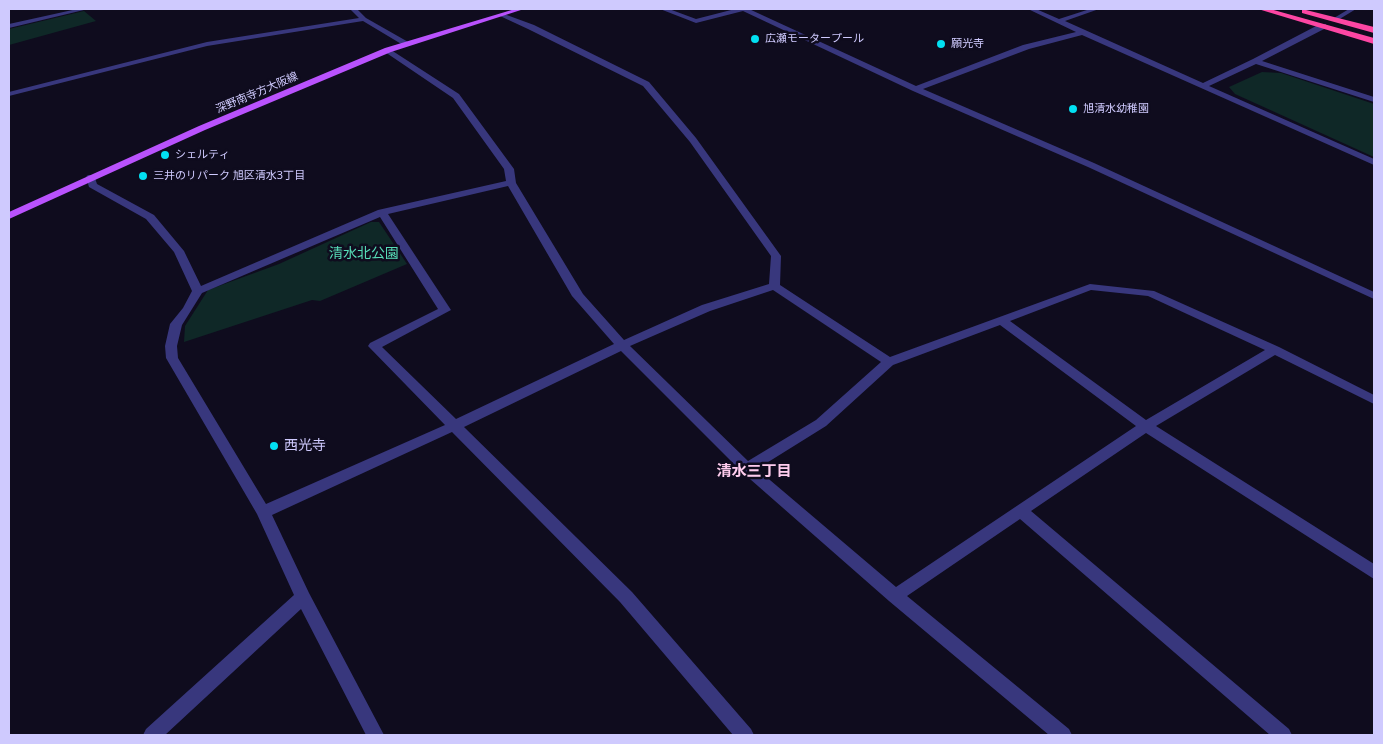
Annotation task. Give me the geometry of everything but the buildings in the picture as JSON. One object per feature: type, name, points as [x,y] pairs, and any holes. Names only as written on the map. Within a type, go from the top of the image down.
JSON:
[{"type":"highway","points":[[1262,9],[1374,41]]},
{"type":"highway","points":[[1299,9],[1374,30]]},
{"type":"main road","name":"深野南寺方大阪線","points":[[9,216],[91,177],[388,50],[521,9]]},
{"type":"street","points":[[9,26],[85,9]]},
{"type":"street","points":[[353,9],[364,19],[406,43]]},
{"type":"street","points":[[662,9],[696,21],[743,9],[916,89],[1091,165],[1374,296]]},
{"type":"street","points":[[1031,9],[1374,162]]},
{"type":"street","points":[[1059,21],[1096,9]]},
{"type":"street","points":[[1336,19],[1353,9]]},
{"type":"street","points":[[502,15],[532,27],[646,84],[693,140],[776,256],[774,286]]},
{"type":"street","points":[[9,94],[206,44],[364,19]]},
{"type":"street","points":[[1202,86],[1256,61],[1323,26]]},
{"type":"street","points":[[916,89],[1026,47],[1084,32]]},
{"type":"street","points":[[388,50],[456,96],[509,169],[511,183],[578,296],[622,345],[747,468],[895,596],[1063,735]]},
{"type":"street","points":[[1256,61],[1374,100]]},
{"type":"street","points":[[91,177],[92,185],[150,217],[179,251],[198,291]]},
{"type":"street","points":[[375,735],[303,597],[263,512],[172,358],[171,346],[176,324],[188,310],[198,291],[382,212],[511,183]]},
{"type":"street","points":[[382,212],[445,310],[374,346],[626,597],[745,735]]},
{"type":"street","points":[[263,512],[454,426],[622,345],[706,308],[774,286]]},
{"type":"street","points":[[774,286],[889,362]]},
{"type":"street","points":[[747,468],[821,423],[889,362],[1090,287],[1150,294],[1275,350],[1374,400]]},
{"type":"street","points":[[1002,321],[1146,426],[1374,572]]},
{"type":"street","points":[[895,596],[1146,426],[1275,350]]},
{"type":"street","points":[[1020,510],[1283,735]]},
{"type":"street","points":[[152,735],[303,597]]},
{"type":"green space","points":[[84,11],[96,21],[9,45],[9,29]]},
{"type":"green space","points":[[1262,72],[1281,73],[1374,104],[1374,157],[1235,94],[1229,87]]},
{"type":"green space","name":"清水北公園","points":[[371,222],[379,222],[407,264],[320,301],[312,300],[184,342],[185,326],[208,290],[279,264]]},
{"type":"place","name":"広瀬モータープール","points":[[755,39]]},
{"type":"place","name":"願光寺","points":[[941,44]]},
{"type":"place","name":"旭清水幼稚園","points":[[1073,109]]},
{"type":"place","name":"シェルティ","points":[[165,155]]},
{"type":"place","name":"三井のリパーク 旭区清水3丁目","points":[[143,176]]},
{"type":"place","name":"西光寺","points":[[274,446]]},
{"type":"district","name":"清水三丁目","points":[[754,472]]}]
